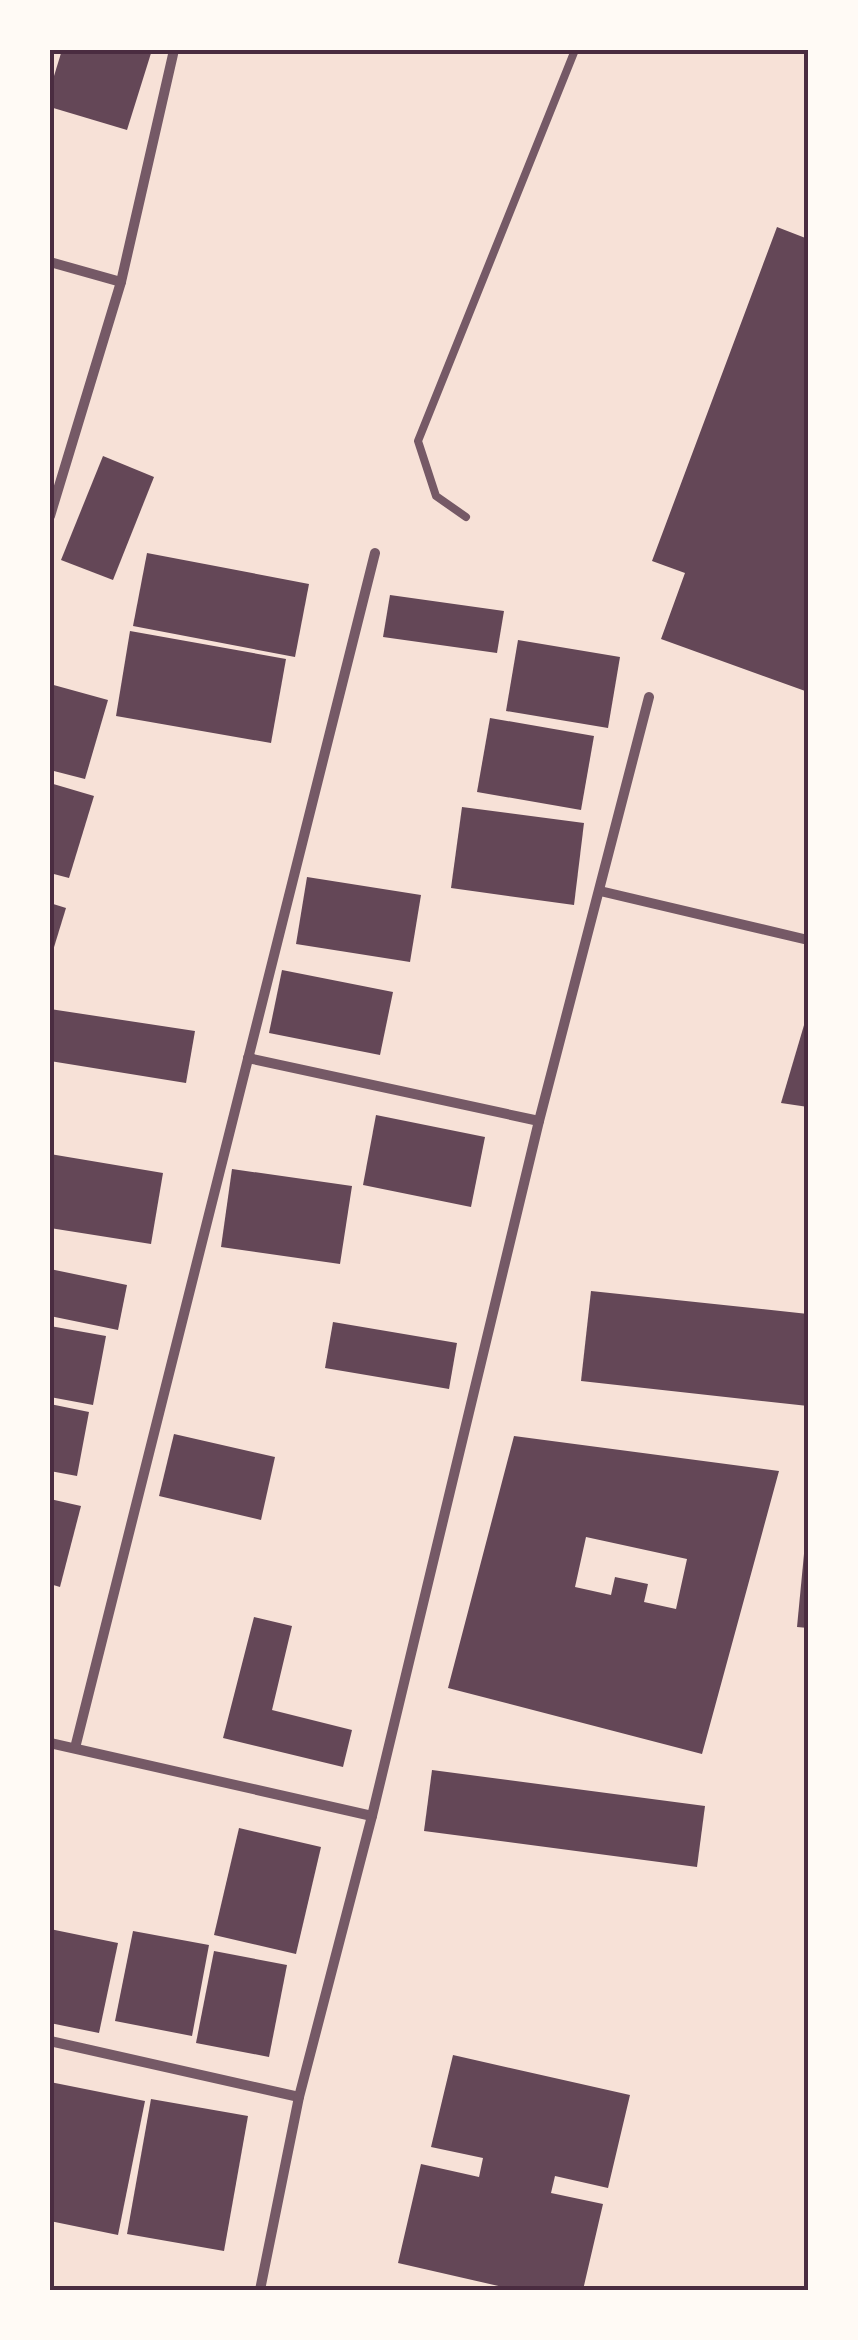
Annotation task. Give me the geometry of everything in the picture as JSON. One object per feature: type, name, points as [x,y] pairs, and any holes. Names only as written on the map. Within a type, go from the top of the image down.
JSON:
[{"type":"street","points":[[50,516],[121,282],[174,50]]},
{"type":"street","points":[[50,262],[121,282]]},
{"type":"street","points":[[75,1748],[375,553]]},
{"type":"street","points":[[260,2290],[299,2097],[372,1816],[539,1121],[648,697]]},
{"type":"street","points":[[600,891],[808,940]]},
{"type":"street","points":[[248,1058],[539,1121]]},
{"type":"street","points":[[50,1742],[372,1816]]},
{"type":"street","points":[[50,2041],[299,2097]]},
{"type":"lane","points":[[466,517],[436,496],[418,441],[576,50]]},
{"type":"building","points":[[62,50],[152,50],[127,130],[50,107],[50,89]]},
{"type":"building","points":[[777,227],[808,239],[808,692],[661,639],[685,573],[652,561]]},
{"type":"building","points":[[103,456],[154,477],[113,580],[61,560]]},
{"type":"building","points":[[147,553],[309,584],[295,657],[133,626]]},
{"type":"building","points":[[390,595],[504,611],[497,653],[383,637]]},
{"type":"building","points":[[130,631],[286,659],[271,743],[116,716]]},
{"type":"building","points":[[518,640],[620,657],[608,728],[506,711]]},
{"type":"building","points":[[50,684],[108,700],[85,779],[50,770]]},
{"type":"building","points":[[490,718],[594,736],[581,810],[477,792]]},
{"type":"building","points":[[50,783],[94,796],[69,878],[50,873]]},
{"type":"building","points":[[462,807],[584,823],[574,905],[451,888]]},
{"type":"building","points":[[307,877],[421,895],[410,962],[296,944]]},
{"type":"building","points":[[50,903],[66,908],[51,957],[50,957]]},
{"type":"building","points":[[282,970],[393,992],[380,1055],[269,1033]]},
{"type":"building","points":[[50,1009],[195,1031],[186,1083],[50,1061]]},
{"type":"building","points":[[808,1015],[808,1107],[781,1103]]},
{"type":"building","points":[[376,1115],[485,1137],[471,1207],[363,1185]]},
{"type":"building","points":[[50,1154],[163,1173],[151,1244],[50,1228]]},
{"type":"building","points":[[232,1169],[352,1186],[340,1264],[221,1247]]},
{"type":"building","points":[[50,1269],[127,1285],[118,1330],[50,1316]]},
{"type":"building","points":[[591,1291],[808,1314],[808,1406],[581,1381]]},
{"type":"building","points":[[333,1322],[457,1343],[449,1389],[325,1368]]},
{"type":"building","points":[[50,1326],[106,1336],[93,1405],[50,1397]]},
{"type":"building","points":[[50,1404],[89,1412],[77,1476],[50,1471]]},
{"type":"building","points":[[174,1434],[275,1457],[261,1520],[159,1496]]},
{"type":"building","points":[[514,1436],[779,1471],[702,1754],[448,1688]],"holes":[[[586,1537],[687,1559],[676,1609],[644,1602],[648,1584],[615,1577],[611,1595],[575,1587]]]},
{"type":"building","points":[[50,1499],[81,1506],[60,1587],[50,1584]]},
{"type":"building","points":[[804,1554],[808,1555],[808,1628],[797,1627]]},
{"type":"building","points":[[254,1617],[292,1626],[272,1710],[352,1730],[343,1767],[223,1738]]},
{"type":"building","points":[[432,1770],[705,1806],[697,1867],[424,1831]]},
{"type":"building","points":[[239,1828],[321,1847],[296,1954],[214,1935]]},
{"type":"building","points":[[50,1929],[118,1943],[99,2033],[50,2023]]},
{"type":"building","points":[[133,1931],[209,1945],[192,2036],[115,2021]]},
{"type":"building","points":[[214,1951],[287,1965],[269,2057],[196,2043]]},
{"type":"building","points":[[453,2055],[630,2095],[608,2188],[555,2176],[551,2193],[603,2204],[583,2290],[516,2290],[398,2263],[421,2164],[479,2177],[483,2158],[431,2147]]},
{"type":"building","points":[[50,2082],[145,2101],[118,2235],[50,2221]]},
{"type":"building","points":[[151,2099],[248,2116],[224,2251],[127,2234]]}]
